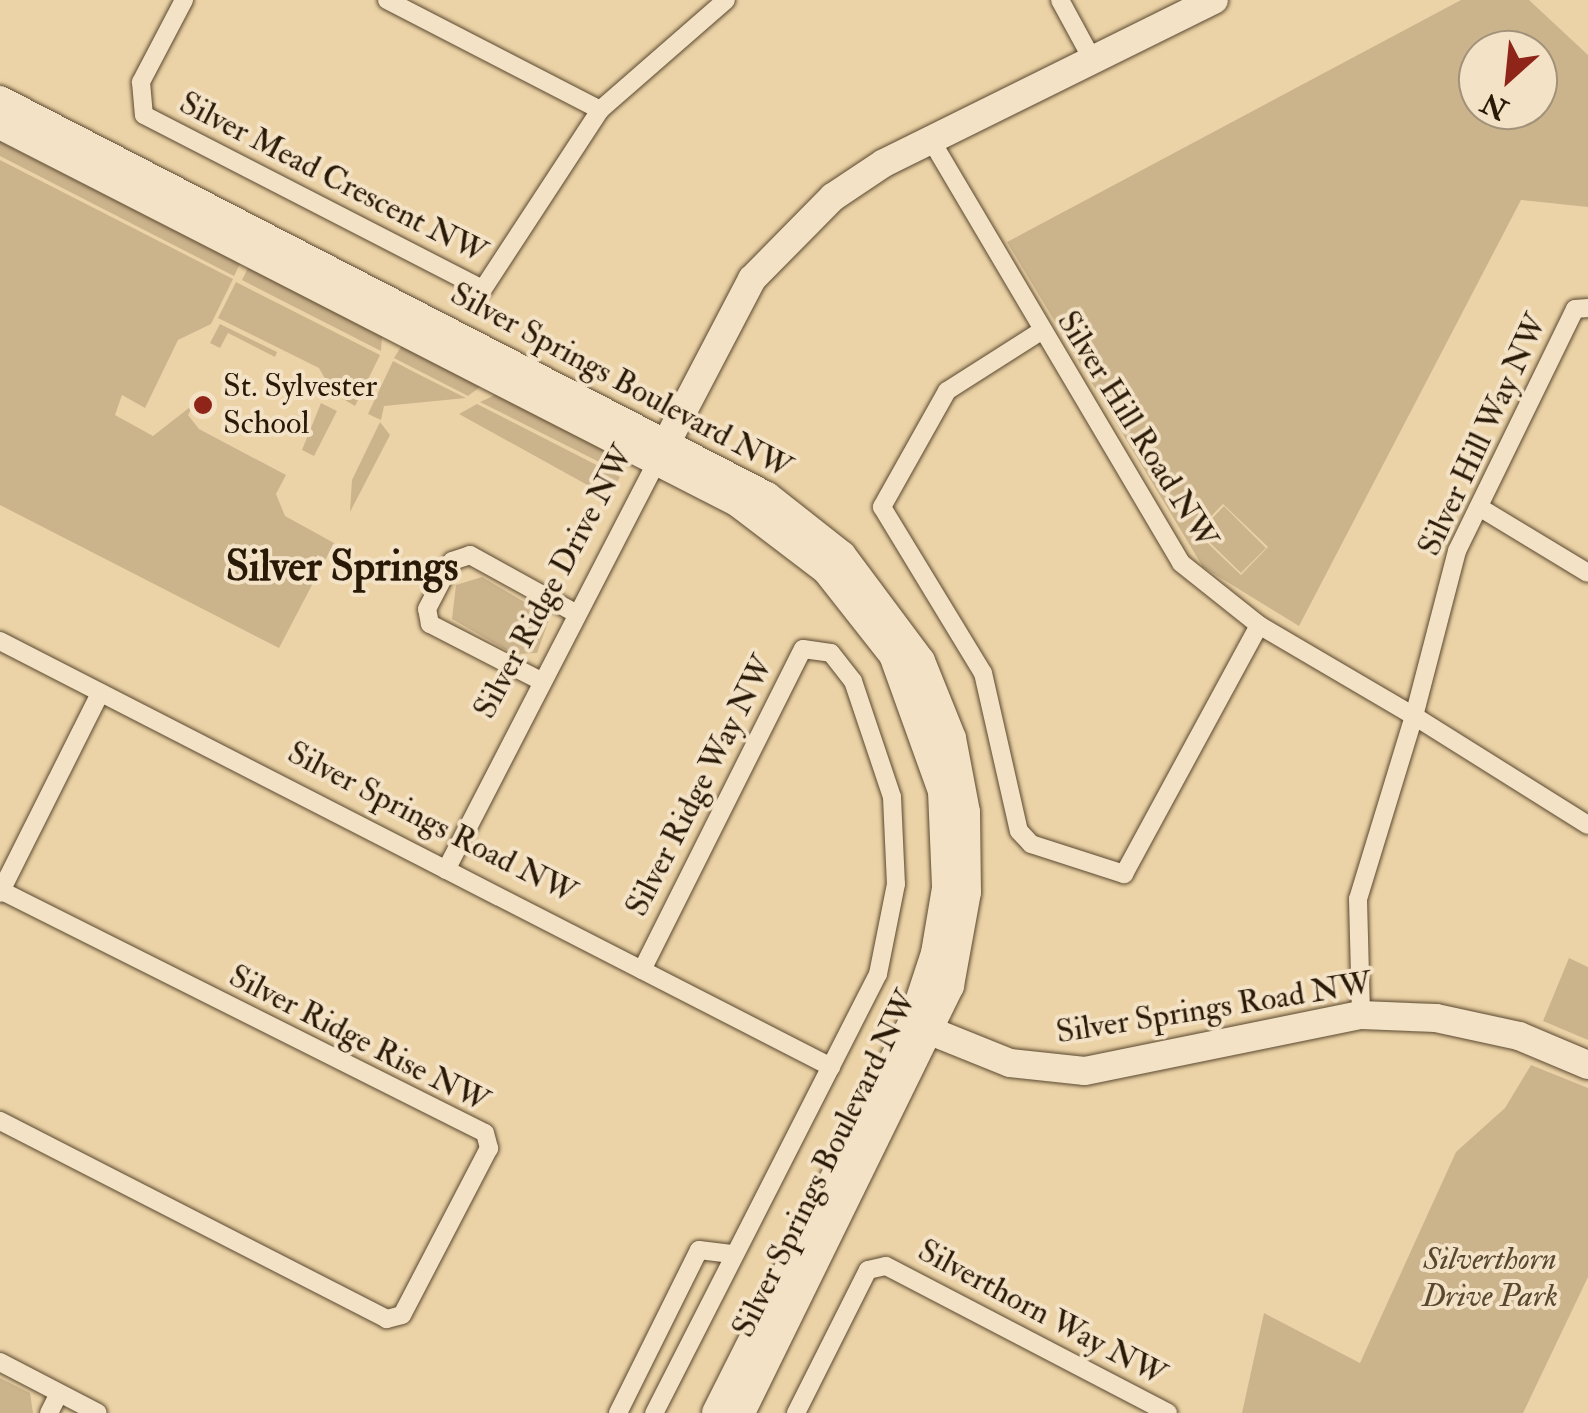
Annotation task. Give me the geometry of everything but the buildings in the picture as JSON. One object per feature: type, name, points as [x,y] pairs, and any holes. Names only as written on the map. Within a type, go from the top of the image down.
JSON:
[{"type":"street","name":"Silver Mead Crescent NW","points":[[184,0],[141,82],[144,115],[483,289],[600,110],[726,0]]},
{"type":"street","points":[[387,0],[600,110]]},
{"type":"street","points":[[1060,0],[1092,58]]},
{"type":"street","name":"Silver Ridge Drive NW","points":[[446,870],[752,279],[833,197],[931,140],[1214,0]]},
{"type":"street","name":"Silver Springs Boulevard NW","points":[[0,100],[662,451]]},
{"type":"street","name":"Silver Springs Boulevard NW","points":[[0,125],[662,451],[768,496],[842,555],[932,683],[958,762],[968,857],[963,924],[923,1028],[741,1413]]},
{"type":"street","name":"Silver Hill Road NW","points":[[931,140],[1038,333],[1180,562],[1259,625],[1414,716]]},
{"type":"street","name":"Silver Hill Way NW","points":[[1361,1014],[1358,899],[1414,716],[1452,566],[1575,309],[1588,308]]},
{"type":"street","points":[[1038,333],[946,392],[882,507],[983,673],[1019,831],[1124,874],[1259,625]]},
{"type":"street","points":[[1480,507],[1588,573]]},
{"type":"street","points":[[541,681],[430,624],[427,609],[452,561],[470,556],[577,614]]},
{"type":"street","name":"Silver Springs Road NW","points":[[0,642],[832,1067]]},
{"type":"street","name":"Silver Ridge Way NW","points":[[642,970],[803,649],[831,653],[880,746],[898,839],[878,974],[654,1413]]},
{"type":"street","points":[[0,891],[100,692]]},
{"type":"street","points":[[1414,716],[1588,825]]},
{"type":"street","name":"Silver Ridge Rise NW","points":[[0,891],[485,1133],[489,1148],[402,1315],[388,1318],[0,1121]]},
{"type":"street","name":"Silver Springs Road NW","points":[[923,1028],[1010,1063],[1085,1071],[1361,1014],[1464,1022],[1588,1065]]},
{"type":"street","name":"Silver Springs Boulevard NW","points":[[716,1413],[923,1028]]},
{"type":"street","points":[[618,1413],[699,1250],[734,1254]]},
{"type":"street","name":"Silverthorn Way NW","points":[[796,1413],[868,1270],[886,1266],[1168,1413]]},
{"type":"street","points":[[0,1362],[98,1413]]},
{"type":"street","points":[[49,1413],[59,1394]]},
{"type":"green space","points":[[1461,0],[1529,0],[1588,55],[1588,207],[1521,200],[1299,626],[1203,567],[1007,242]],"holes":[[[1223,504],[1268,547],[1241,575],[1196,532]]]},
{"type":"green space","points":[[0,142],[240,264],[234,276],[0,156]]},
{"type":"green space","name":"St. Sylvester School","points":[[0,160],[233,279],[211,324],[178,340],[145,408],[122,395],[115,415],[153,436],[194,404],[188,415],[199,429],[286,475],[276,494],[285,516],[334,543],[279,648],[0,505]]},
{"type":"green space","points":[[248,268],[382,337],[381,351],[242,280]]},
{"type":"green space","points":[[236,282],[380,355],[355,406],[333,393],[319,368],[218,318]]},
{"type":"green space","points":[[220,324],[277,352],[275,357],[228,333],[220,348],[210,343]]},
{"type":"green space","points":[[401,347],[480,387],[468,396],[394,358]]},
{"type":"green space","points":[[393,361],[466,398],[384,406],[381,420],[368,414]]},
{"type":"green space","points":[[495,395],[625,461],[619,472],[480,402]]},
{"type":"green space","points":[[321,403],[337,411],[314,456],[302,450]]},
{"type":"green space","points":[[477,404],[620,477],[609,497],[459,414]]},
{"type":"green space","points":[[380,422],[390,435],[350,512],[352,480]]},
{"type":"green space","points":[[1224,506],[1266,548],[1241,573],[1199,532]]},
{"type":"green space","points":[[482,577],[550,617],[537,653],[513,654],[452,619],[456,585]]},
{"type":"green space","points":[[1569,958],[1588,967],[1588,1040],[1543,1021]]},
{"type":"green space","name":"Silverthorn Drive Park","points":[[1531,1065],[1588,1088],[1588,1277],[1523,1413],[1242,1413],[1264,1313],[1360,1363],[1456,1152],[1505,1108]]},
{"type":"green space","points":[[0,1378],[30,1393],[33,1413],[0,1413]]},
{"type":"place","name":"St. Sylvester School","points":[[203,405]]},
{"type":"district","name":"Silver Springs","points":[[342,567]]}]
